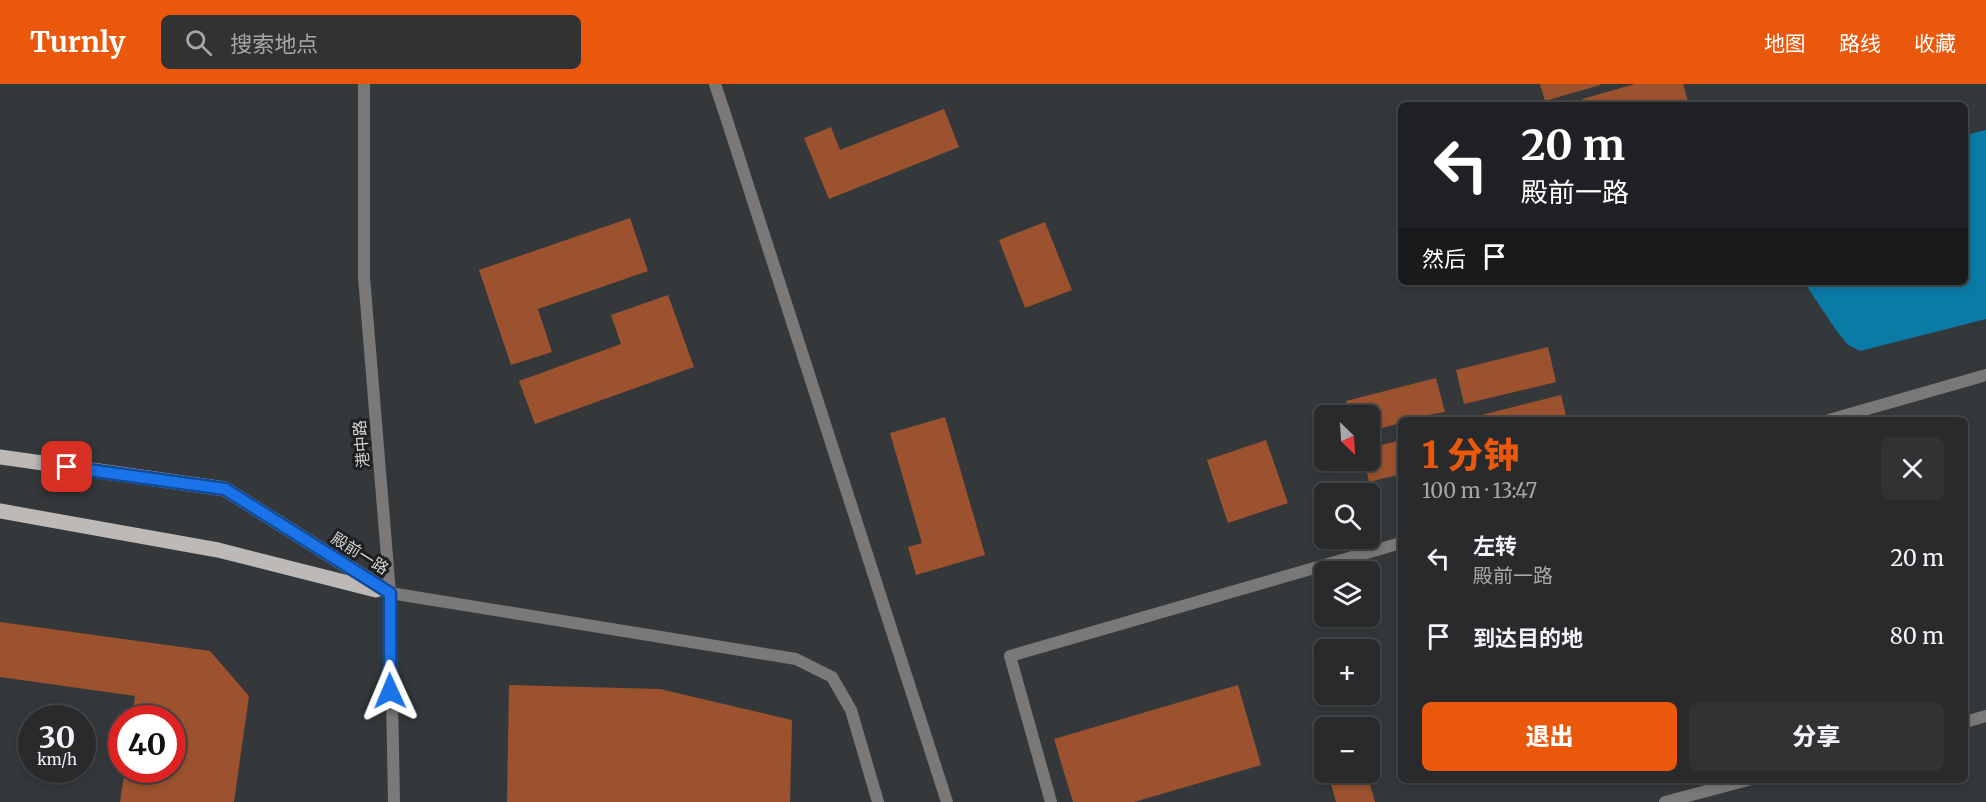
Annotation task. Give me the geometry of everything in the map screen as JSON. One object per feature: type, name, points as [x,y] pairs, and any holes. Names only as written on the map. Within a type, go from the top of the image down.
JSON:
[{"type":"main road","name":"殿前一路","points":[[0,457],[225,489],[390,593]]},
{"type":"main road","name":"殿前一路","points":[[0,511],[218,550],[390,593]]},
{"type":"street","name":"港中路","points":[[364,84],[364,277],[390,593],[394,802]]},
{"type":"street","points":[[715,84],[947,802]]},
{"type":"street","points":[[1839,417],[1986,375]]},
{"type":"street","points":[[1051,802],[1010,656],[1398,544]]},
{"type":"street","points":[[390,593],[796,659],[832,677],[851,710],[878,802]]},
{"type":"street","points":[[1968,721],[1986,716]]},
{"type":"street","points":[[1665,802],[1737,783]]},
{"type":"water","points":[[1986,130],[1986,319],[1860,351],[1848,345],[1806,285],[1968,285],[1968,134]]},
{"type":"building","points":[[1540,84],[1600,84],[1600,85],[1545,101]]},
{"type":"building","points":[[1635,84],[1683,84],[1688,102],[1582,102],[1582,99]]},
{"type":"building","points":[[944,109],[959,147],[829,199],[804,138],[831,127],[840,150]]},
{"type":"building","points":[[630,218],[648,271],[538,309],[552,352],[511,365],[479,270]]},
{"type":"building","points":[[1045,222],[1072,290],[1025,308],[999,240]]},
{"type":"building","points":[[668,295],[694,367],[535,424],[519,381],[621,344],[611,315]]},
{"type":"building","points":[[1548,347],[1556,382],[1464,404],[1456,370]]},
{"type":"building","points":[[1436,378],[1445,412],[1418,417],[1398,417],[1398,424],[1380,428],[1380,405],[1347,405],[1346,401]]},
{"type":"building","points":[[1561,395],[1566,417],[1474,417]]},
{"type":"building","points":[[945,417],[985,555],[916,575],[908,547],[922,543],[890,433]]},
{"type":"building","points":[[1266,440],[1288,503],[1228,523],[1207,460]]},
{"type":"building","points":[[1398,441],[1398,475],[1369,482],[1366,471],[1380,471],[1380,445]]},
{"type":"building","points":[[0,622],[210,651],[249,696],[234,802],[120,802],[123,783],[186,783],[186,705],[134,705],[135,696],[0,677]]},
{"type":"building","points":[[509,685],[660,689],[792,720],[790,802],[507,802]]},
{"type":"building","points":[[1238,685],[1261,765],[1134,802],[1073,802],[1054,739]]},
{"type":"building","points":[[1370,783],[1375,802],[1336,802],[1331,784]]},
{"type":"route","points":[[67,467],[225,489],[390,593],[390,691]]}]
